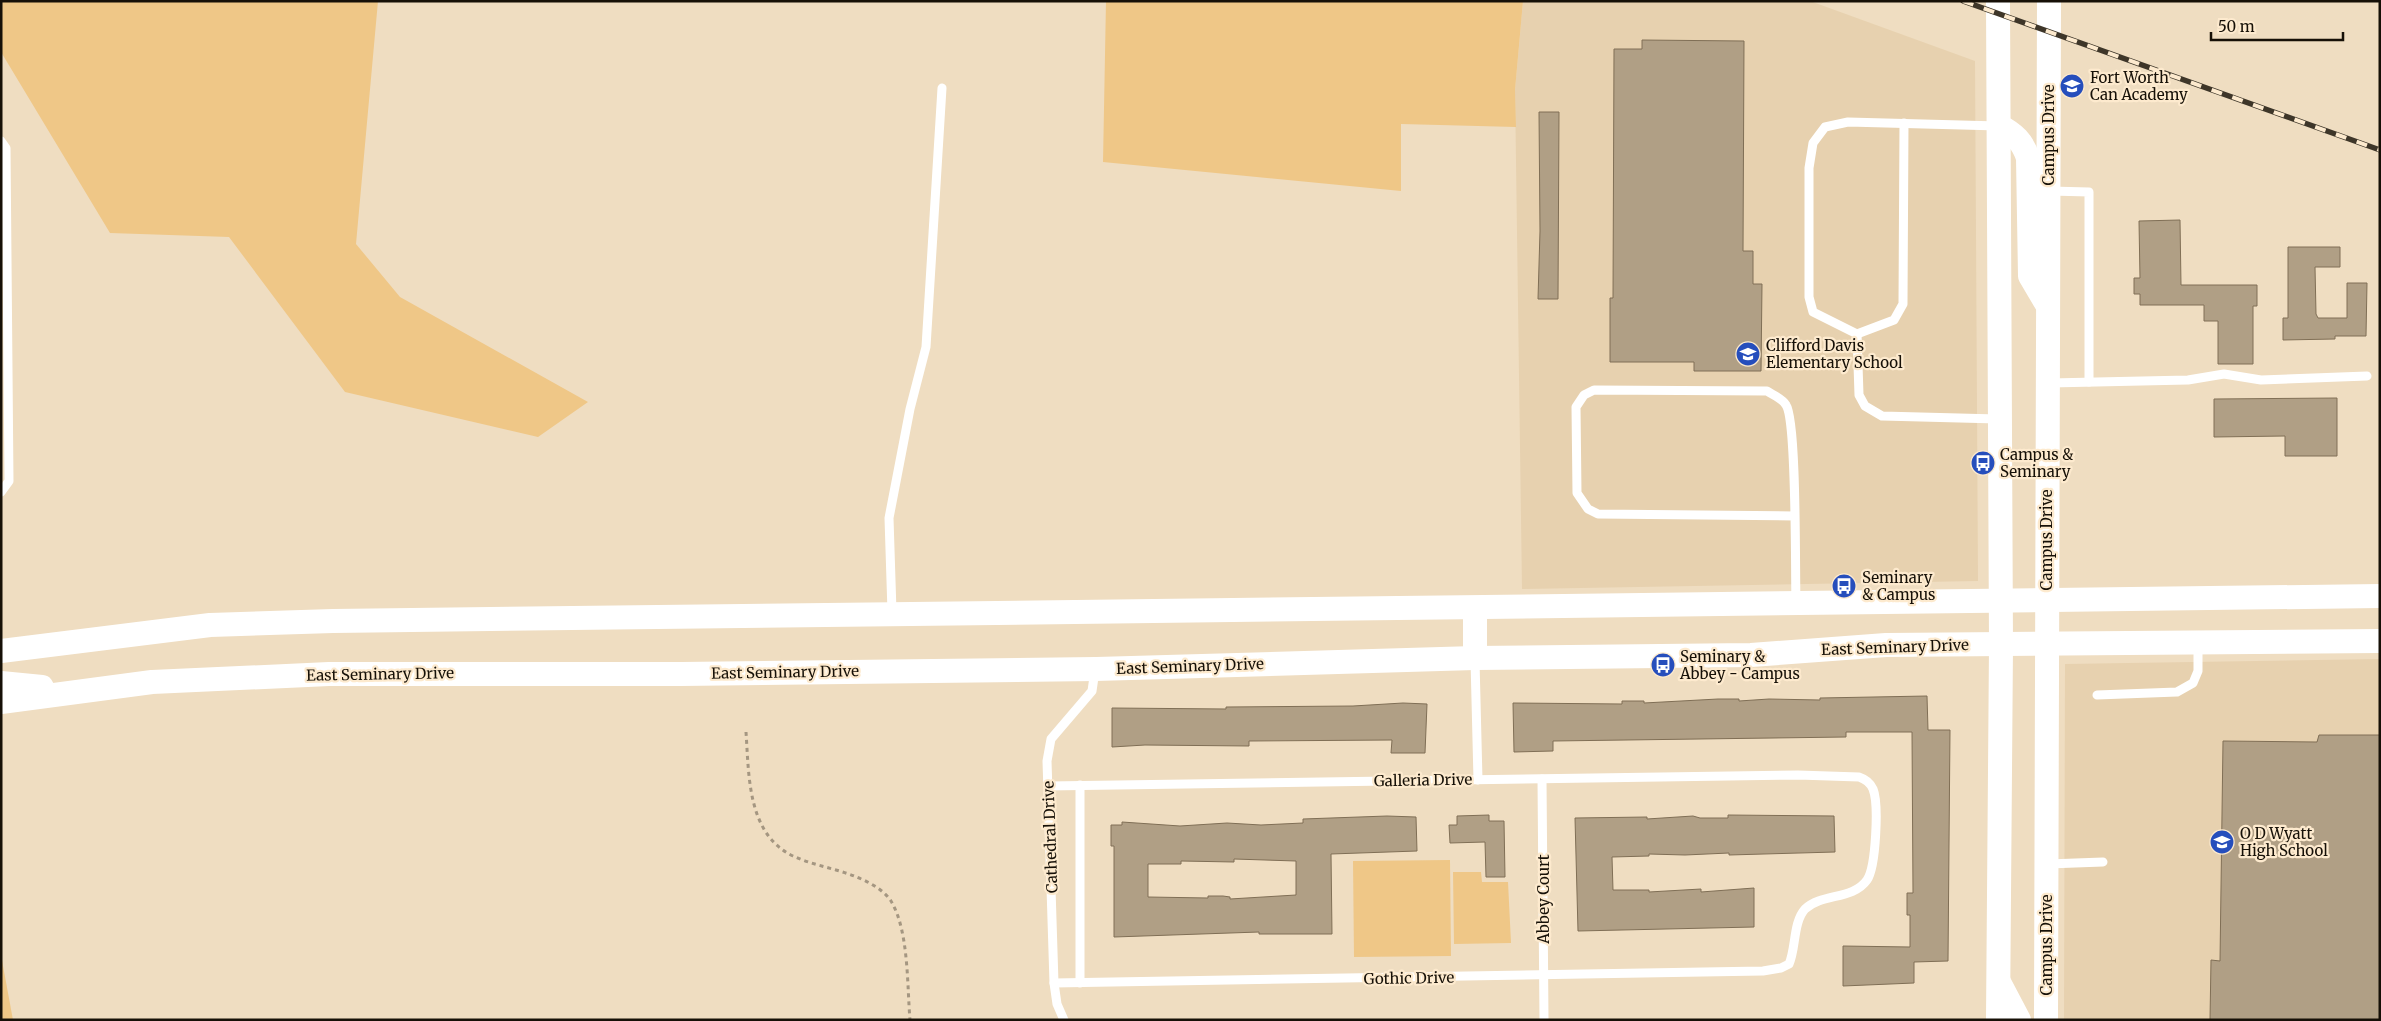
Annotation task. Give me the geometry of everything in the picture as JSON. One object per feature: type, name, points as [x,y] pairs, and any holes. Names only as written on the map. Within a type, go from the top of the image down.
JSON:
[{"type":"main road","points":[[1998,1],[2001,602],[1998,1020]]},
{"type":"main road","name":"Campus Drive","points":[[2046,1020],[2049,1]]},
{"type":"main road","points":[[1999,126],[2018,138],[2028,158],[2030,276],[2047,305]]},
{"type":"main road","points":[[1,651],[210,625],[333,621],[1475,609],[2380,596]]},
{"type":"main road","points":[[1475,609],[1475,658]]},
{"type":"main road","name":"East Seminary Drive","points":[[1,702],[152,682],[328,674],[681,674],[1096,669],[1475,658],[1751,655],[1886,645],[2380,641]]},
{"type":"main road","points":[[1,683],[73,691]]},
{"type":"main road","points":[[1998,980],[2019,1020]]},
{"type":"lane","points":[[892,615],[889,518],[910,408],[926,347],[942,88]]},
{"type":"lane","points":[[1904,123],[1903,304],[1894,320],[1857,334],[1813,312],[1809,296],[1809,168],[1813,143],[1826,127],[1848,122],[1904,123],[1999,126]]},
{"type":"lane","points":[[1,141],[6,148],[4,181],[9,481],[1,492]]},
{"type":"lane","points":[[2047,191],[2089,192],[2089,382]]},
{"type":"lane","points":[[1857,334],[1859,395],[1865,406],[1882,416],[2000,419]]},
{"type":"lane","points":[[2047,383],[2188,380],[2224,374],[2261,380],[2367,376]]},
{"type":"lane","points":[[1794,516],[1598,514],[1588,509],[1576,493],[1576,407],[1584,395],[1594,390],[1768,391],[1786,404],[1792,420],[1796,604]]},
{"type":"lane","points":[[2097,695],[2177,692],[2193,684],[2198,671],[2198,643]]},
{"type":"lane","points":[[1475,658],[1478,780]]},
{"type":"lane","name":"Cathedral Drive","points":[[1064,1020],[1057,1004],[1054,983],[1047,762],[1052,739],[1092,691],[1096,669]]},
{"type":"lane","name":"Galleria Drive","points":[[1048,786],[1798,775],[1859,777],[1866,780],[1873,790],[1876,822],[1871,872],[1866,881],[1848,893],[1818,900],[1804,911],[1798,924],[1794,952],[1789,964],[1781,968],[1763,971]]},
{"type":"lane","name":"Abbey Court","points":[[1542,779],[1544,1020]]},
{"type":"lane","points":[[1080,785],[1080,982]]},
{"type":"lane","points":[[2046,864],[2103,862]]},
{"type":"lane","name":"Gothic Drive","points":[[1054,983],[1763,971]]},
{"type":"path","points":[[746,732],[756,813],[764,831],[775,845],[792,856],[863,879],[878,888],[890,899],[902,930],[910,1020]]},
{"type":"shaded area","points":[[1,1],[378,1],[356,244],[400,297],[588,402],[538,437],[345,392],[229,237],[110,233],[1,52]]},
{"type":"shaded area","points":[[1106,1],[1523,1],[1515,90],[1516,127],[1401,124],[1401,191],[1103,162]]},
{"type":"shaded area","name":"Clifford Davis Elementary School","points":[[1523,1],[1810,1],[1975,61],[1978,581],[1522,589],[1515,90]]},
{"type":"shaded area","name":"O D Wyatt High School","points":[[2380,659],[2380,1020],[2064,1020],[2065,664]]},
{"type":"shaded area","points":[[1450,860],[1451,956],[1354,957],[1353,861]]},
{"type":"shaded area","points":[[1453,872],[1481,872],[1482,882],[1508,882],[1511,943],[1454,944]]},
{"type":"shaded area","points":[[1,955],[13,1020],[1,1020]]},
{"type":"building","points":[[1642,40],[1744,41],[1743,251],[1753,251],[1753,284],[1762,284],[1761,371],[1694,371],[1694,362],[1610,362],[1610,298],[1613,298],[1614,49],[1642,49]]},
{"type":"building","points":[[1539,112],[1559,112],[1558,299],[1538,299],[1540,231]]},
{"type":"building","points":[[2180,220],[2181,285],[2257,285],[2257,306],[2253,306],[2253,364],[2218,364],[2218,321],[2204,321],[2204,305],[2140,305],[2140,294],[2134,294],[2134,278],[2140,278],[2139,221]]},
{"type":"building","points":[[2288,247],[2340,247],[2340,267],[2315,267],[2316,314],[2318,318],[2347,318],[2347,283],[2367,283],[2366,336],[2335,336],[2335,339],[2283,340],[2283,318],[2288,318]]},
{"type":"building","points":[[2337,398],[2337,456],[2285,456],[2285,436],[2214,437],[2214,399]]},
{"type":"building","points":[[1927,696],[1928,730],[1950,730],[1948,961],[1914,962],[1914,983],[1843,986],[1843,946],[1910,947],[1910,915],[1907,915],[1907,893],[1913,893],[1912,732],[1846,732],[1846,737],[1553,741],[1553,751],[1514,752],[1513,703],[1622,704],[1622,701],[1644,701],[1644,703],[1718,699],[1739,699],[1739,701],[1769,699],[1820,700],[1820,698]]},
{"type":"building","points":[[1403,703],[1427,704],[1425,753],[1391,753],[1392,740],[1249,741],[1249,746],[1145,745],[1112,747],[1112,708],[1226,709],[1226,707],[1353,706]]},
{"type":"building","points":[[2319,735],[2380,735],[2380,1020],[2210,1020],[2211,960],[2220,961],[2223,741],[2317,742]]},
{"type":"building","points":[[1489,815],[1489,821],[1504,821],[1505,877],[1486,877],[1485,842],[1450,843],[1449,825],[1457,825],[1457,816]]},
{"type":"building","points":[[1728,815],[1834,816],[1835,852],[1729,855],[1729,853],[1649,854],[1649,856],[1612,857],[1613,890],[1649,890],[1649,892],[1701,889],[1701,892],[1754,888],[1754,927],[1578,931],[1575,818],[1647,817],[1647,819],[1693,816],[1700,818],[1728,818]]},
{"type":"building","points":[[1387,816],[1416,817],[1417,851],[1331,854],[1332,934],[1259,934],[1259,932],[1114,937],[1114,846],[1111,846],[1111,825],[1122,825],[1122,822],[1180,826],[1227,823],[1261,825],[1303,823],[1303,819]],"holes":[[[1234,859],[1296,861],[1296,895],[1230,899],[1230,897],[1223,896],[1208,896],[1208,898],[1148,897],[1148,864],[1181,864],[1181,861],[1234,862]]]},
{"type":"railway","points":[[1963,1],[2380,150]]},
{"type":"place","name":"Fort Worth Can Academy","points":[[2072,86]]},
{"type":"place","name":"Clifford Davis Elementary School","points":[[1748,354]]},
{"type":"place","name":"Campus & Seminary","points":[[1983,463]]},
{"type":"place","name":"Seminary & Campus","points":[[1844,586]]},
{"type":"place","name":"Seminary & Abbey - Campus","points":[[1663,665]]},
{"type":"place","name":"O D Wyatt High School","points":[[2222,842]]}]
